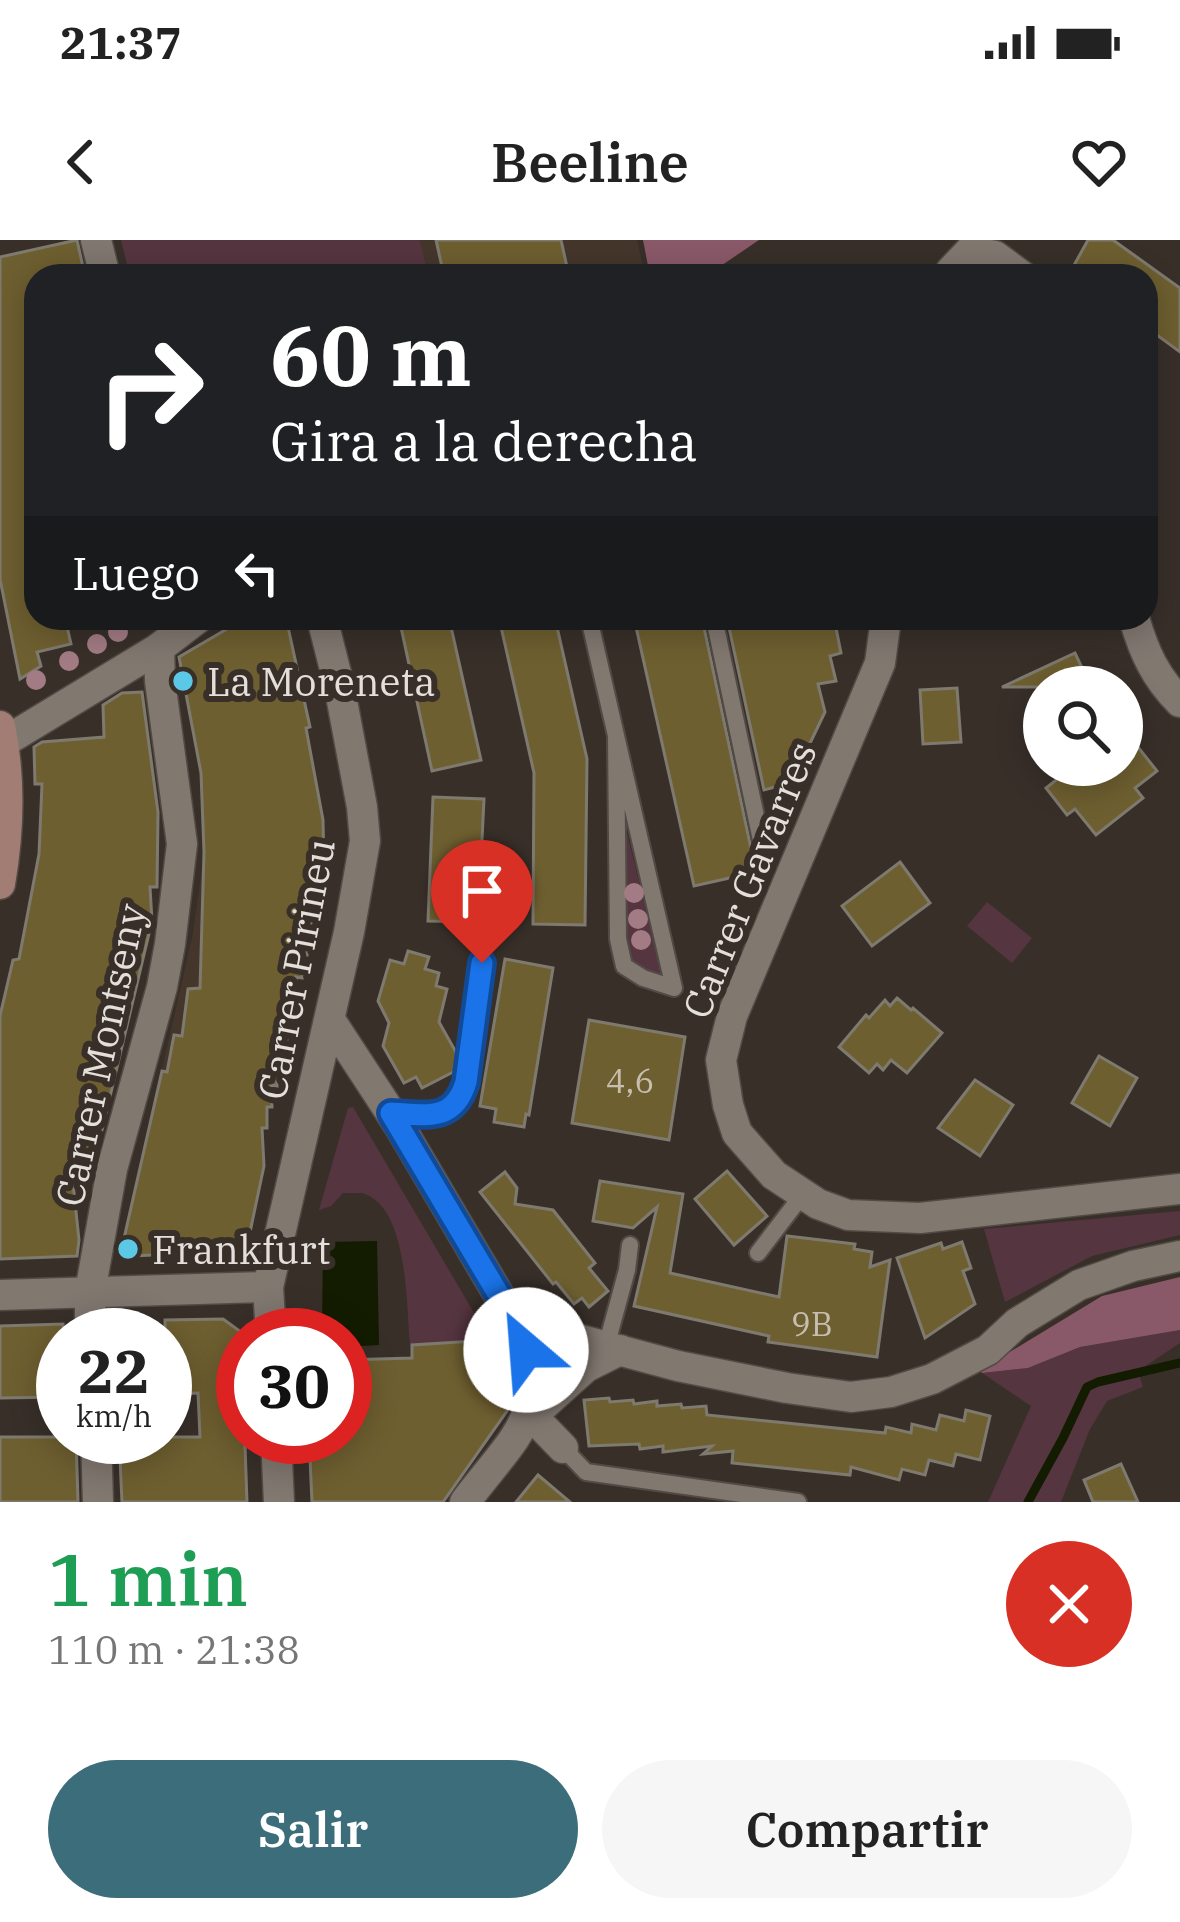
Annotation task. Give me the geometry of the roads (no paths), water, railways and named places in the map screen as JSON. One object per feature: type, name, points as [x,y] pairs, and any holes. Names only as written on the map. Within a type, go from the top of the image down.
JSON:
[{"type":"main road","points":[[0,884],[2,734]]},
{"type":"street","points":[[958,264],[970,251],[995,256],[1006,264]]},
{"type":"street","points":[[2,734],[178,630]]},
{"type":"street","name":"Carrer Montseny","points":[[90,1308],[112,1169],[162,987],[179,864],[180,825],[160,681],[180,630]]},
{"type":"street","name":"Carrer Pirineu","points":[[269,1308],[268,1287],[330,1020],[364,841],[355,766],[325,630]]},
{"type":"street","name":"Carrer Gavarres","points":[[884,630],[880,663],[732,1016],[721,1060],[737,1133],[774,1175],[818,1204],[848,1215],[920,1218],[1180,1189]]},
{"type":"street","points":[[1138,630],[1152,668],[1180,702]]},
{"type":"street","points":[[330,1020],[513,1319],[533,1378],[530,1418]]},
{"type":"street","points":[[513,1319],[678,1366],[851,1397],[891,1392],[932,1379],[988,1350],[1016,1323],[1079,1285],[1180,1256]]},
{"type":"street","points":[[0,1295],[268,1287]]},
{"type":"street","points":[[465,1502],[530,1418],[612,1349]]},
{"type":"street","points":[[530,1418],[563,1448]]},
{"type":"street","points":[[97,1464],[98,1502]]},
{"type":"street","points":[[277,1464],[279,1502]]},
{"type":"lane","points":[[592,630],[674,988],[624,966],[618,939],[616,736]]},
{"type":"lane","points":[[717,630],[761,840]]},
{"type":"lane","points":[[391,1113],[445,1112],[461,1100],[482,963]]},
{"type":"lane","points":[[758,1253],[803,1194]]},
{"type":"lane","points":[[612,1349],[630,1245]]},
{"type":"lane","points":[[563,1448],[586,1472],[799,1502]]},
{"type":"waterway","points":[[1028,1502],[1087,1387],[1180,1363]]},
{"type":"place","name":"La Moreneta","points":[[183,681]]},
{"type":"place","name":"Frankfurt","points":[[128,1249]]}]
